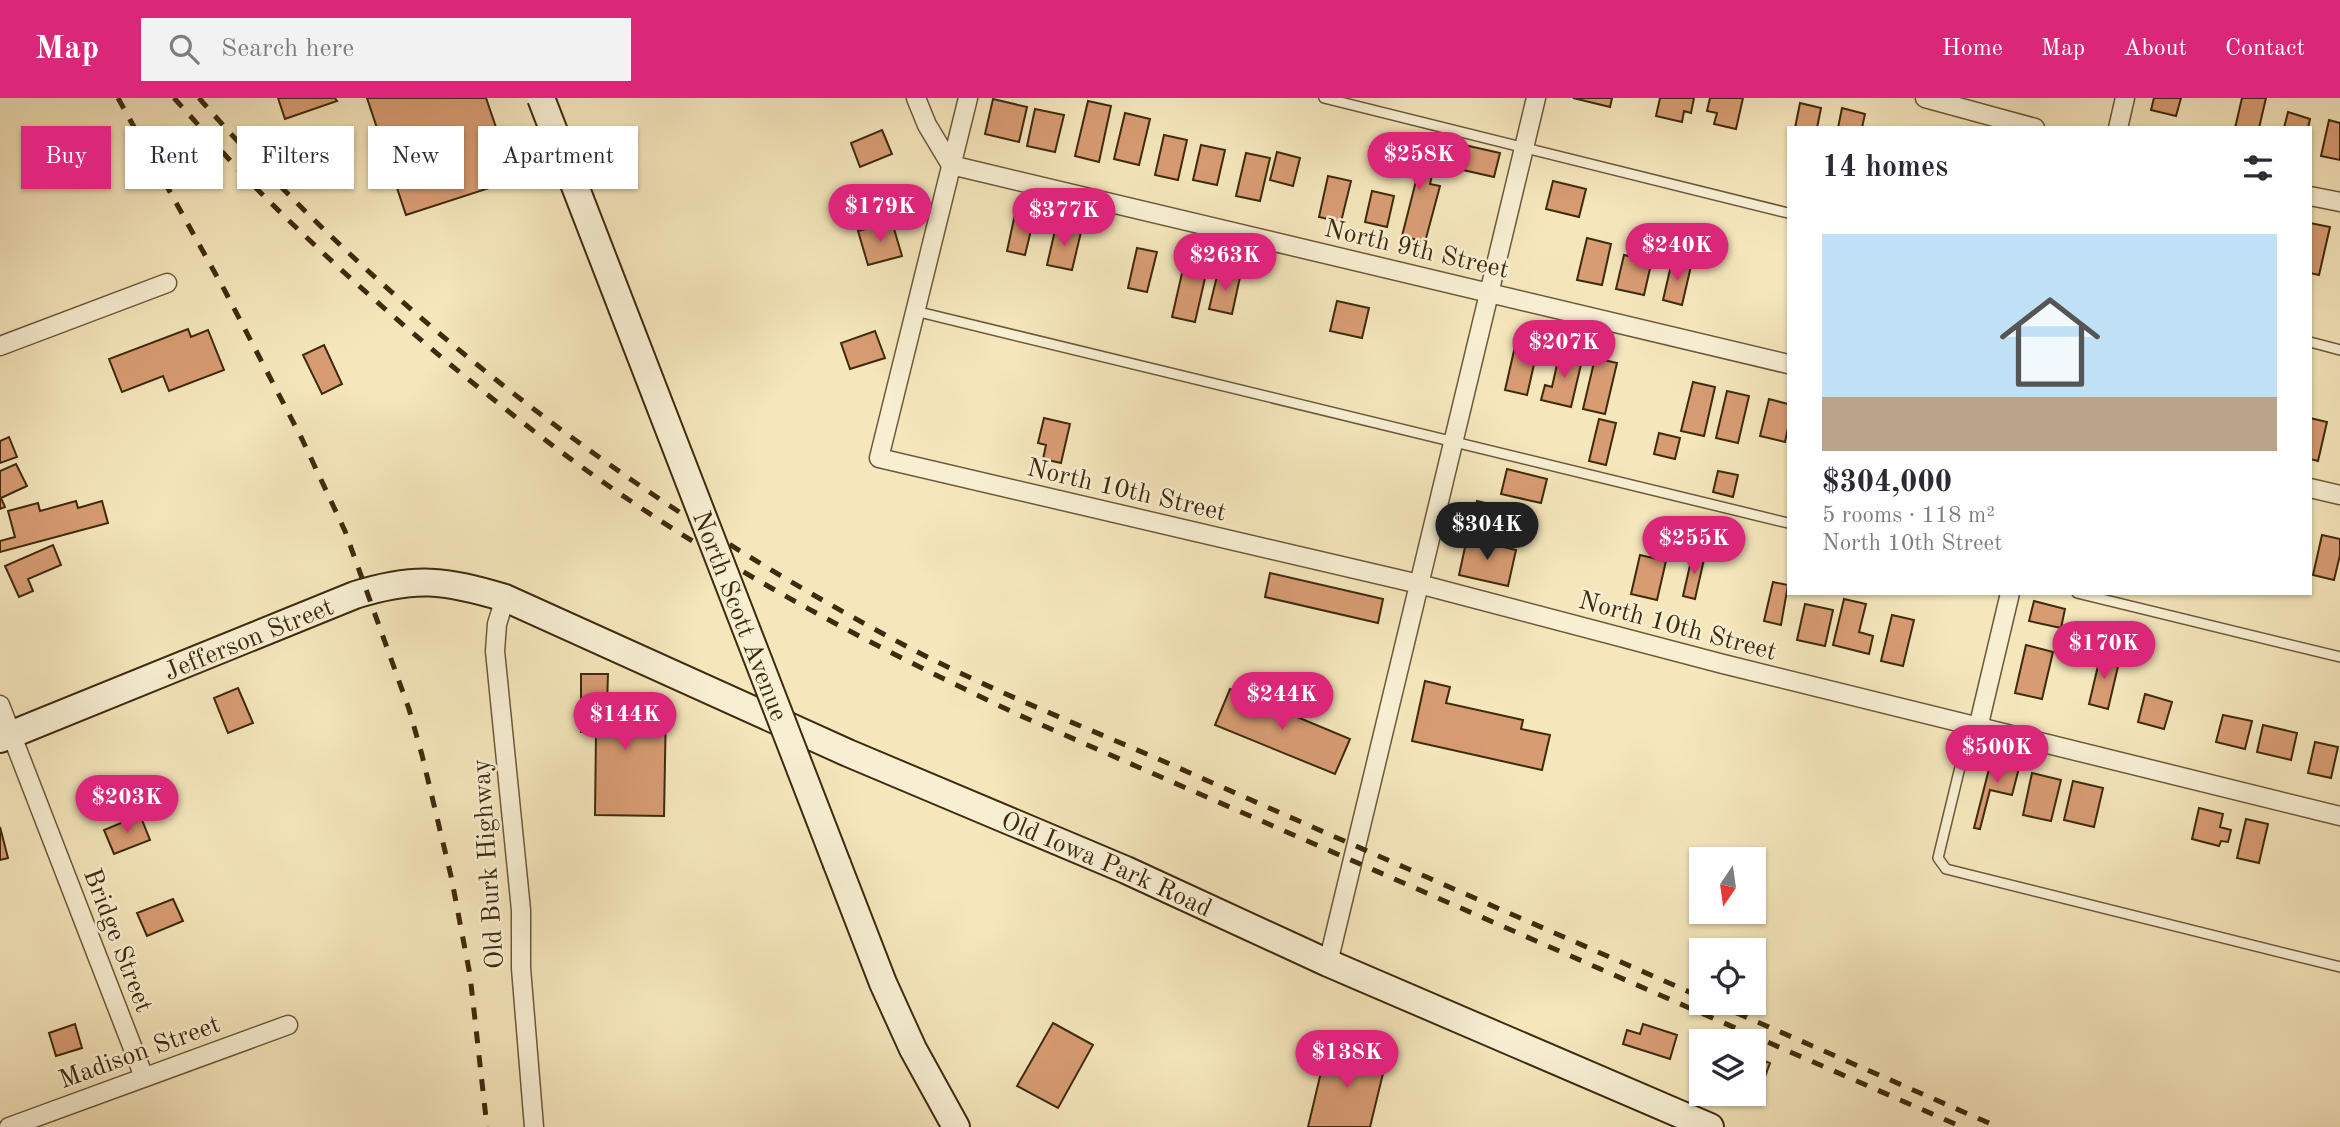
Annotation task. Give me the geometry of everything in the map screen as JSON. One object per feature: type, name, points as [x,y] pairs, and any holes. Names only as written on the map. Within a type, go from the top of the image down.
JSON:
[{"type":"street","name":"North Scott Avenue","points":[[541,98],[883,983],[913,1049],[956,1127]]},
{"type":"street","points":[[916,98],[927,125],[951,165]]},
{"type":"street","points":[[915,311],[968,98]]},
{"type":"street","points":[[1328,963],[1536,98]]},
{"type":"street","points":[[1925,98],[2028,126]]},
{"type":"street","points":[[2118,126],[2124,98]]},
{"type":"street","name":"North 9th Street","points":[[951,165],[1787,364]]},
{"type":"street","points":[[2312,197],[2340,202]]},
{"type":"street","points":[[0,346],[167,283]]},
{"type":"street","name":"North 10th Street","points":[[915,311],[879,458],[1419,584],[1723,664],[2340,816]]},
{"type":"street","points":[[2312,488],[2340,495]]},
{"type":"street","name":"Jefferson Street","points":[[6,736],[355,595],[390,584],[438,582],[505,598]]},
{"type":"street","points":[[1974,727],[2009,595]]},
{"type":"street","name":"Old Iowa Park Road","points":[[505,598],[848,752],[1126,870],[1328,963],[1710,1127]]},
{"type":"street","name":"Old Burk Highway","points":[[505,598],[495,633],[495,651],[521,910],[521,968],[534,1127]]},
{"type":"street","name":"Bridge Street","points":[[0,705],[6,736],[144,1077]]},
{"type":"street","name":"Madison Street","points":[[9,1127],[288,1025]]},
{"type":"lane","points":[[1324,98],[1787,213]]},
{"type":"lane","points":[[915,311],[1787,523]]},
{"type":"lane","points":[[2312,342],[2340,349]]},
{"type":"lane","points":[[2085,595],[2340,657]]},
{"type":"lane","points":[[1974,727],[1938,858],[1946,869],[2340,967]]},
{"type":"building","points":[[278,98],[335,98],[337,101],[285,119]]},
{"type":"building","points":[[367,98],[486,98],[496,126],[478,126],[478,189],[486,189],[406,215],[397,189],[464,189],[464,126],[376,126]]},
{"type":"building","points":[[1573,98],[1612,98],[1610,107]]},
{"type":"building","points":[[1660,98],[1694,98],[1691,113],[1684,111],[1682,122],[1656,116]]},
{"type":"building","points":[[1710,98],[1743,98],[1736,129],[1714,124],[1717,113],[1707,111]]},
{"type":"building","points":[[2154,98],[2181,98],[2176,116],[2151,110]]},
{"type":"building","points":[[2242,98],[2266,98],[2259,126],[2235,126]]},
{"type":"building","points":[[993,99],[1027,107],[1019,142],[985,134]]},
{"type":"building","points":[[1088,101],[1111,106],[1099,162],[1075,156]]},
{"type":"building","points":[[1800,103],[1821,108],[1817,126],[1795,126]]},
{"type":"building","points":[[1842,108],[1865,114],[1862,126],[1838,126]]},
{"type":"building","points":[[1035,109],[1064,115],[1055,152],[1027,146]]},
{"type":"building","points":[[2288,112],[2310,119],[2308,126],[2284,126]]},
{"type":"building","points":[[1125,113],[1150,119],[1139,165],[1114,159]]},
{"type":"building","points":[[2329,120],[2340,123],[2340,160],[2321,156]]},
{"type":"building","points":[[882,130],[892,154],[860,167],[851,143]]},
{"type":"building","points":[[1164,135],[1187,140],[1178,180],[1155,175]]},
{"type":"building","points":[[1460,144],[1500,153],[1494,177],[1454,168]]},
{"type":"building","points":[[1201,145],[1225,150],[1217,185],[1193,180]]},
{"type":"building","points":[[1403,147],[1437,155],[1430,184],[1440,186],[1425,242],[1402,236],[1417,177],[1397,172]]},
{"type":"building","points":[[1277,152],[1300,158],[1293,186],[1270,180]]},
{"type":"building","points":[[1246,153],[1270,158],[1260,201],[1236,196]]},
{"type":"building","points":[[1328,176],[1351,181],[1341,222],[1319,217]]},
{"type":"building","points":[[1553,181],[1586,189],[1579,217],[1546,209]]},
{"type":"building","points":[[1372,191],[1394,196],[1387,227],[1365,222]]},
{"type":"building","points":[[1015,214],[1034,218],[1025,255],[1007,251]]},
{"type":"building","points":[[892,222],[902,256],[868,265],[858,231]]},
{"type":"building","points":[[2312,223],[2330,227],[2319,275],[2312,273]]},
{"type":"building","points":[[1056,226],[1081,232],[1072,270],[1047,265]]},
{"type":"building","points":[[1587,238],[1611,244],[1602,285],[1577,280]]},
{"type":"building","points":[[1137,248],[1157,252],[1147,292],[1128,288]]},
{"type":"building","points":[[1641,248],[1654,251],[1644,295],[1616,289],[1624,255],[1638,258]]},
{"type":"building","points":[[1185,260],[1208,265],[1195,322],[1172,317]]},
{"type":"building","points":[[1672,261],[1691,266],[1682,305],[1663,300]]},
{"type":"building","points":[[1218,272],[1240,277],[1232,314],[1209,309]]},
{"type":"building","points":[[1337,301],[1369,308],[1362,338],[1330,331]]},
{"type":"building","points":[[188,329],[191,337],[208,330],[224,370],[169,391],[163,376],[122,392],[109,359]]},
{"type":"building","points":[[875,331],[885,358],[850,369],[841,343]]},
{"type":"building","points":[[1516,342],[1538,347],[1527,395],[1505,390]]},
{"type":"building","points":[[324,345],[342,384],[322,394],[303,355]]},
{"type":"building","points":[[1560,351],[1583,356],[1571,407],[1541,400],[1545,385],[1552,387]]},
{"type":"building","points":[[1595,358],[1617,363],[1605,414],[1583,409]]},
{"type":"building","points":[[1693,382],[1715,387],[1704,436],[1681,431]]},
{"type":"building","points":[[1727,391],[1749,396],[1738,443],[1716,438]]},
{"type":"building","points":[[1769,399],[1787,404],[1785,442],[1760,436]]},
{"type":"building","points":[[1044,418],[1070,424],[1061,463],[1043,459],[1046,445],[1038,443]]},
{"type":"building","points":[[2312,418],[2327,422],[2318,461],[2312,460]]},
{"type":"building","points":[[1599,419],[1616,423],[1606,465],[1589,461]]},
{"type":"building","points":[[1659,433],[1680,438],[1675,459],[1654,454]]},
{"type":"building","points":[[9,437],[17,457],[0,463],[0,441]]},
{"type":"building","points":[[16,464],[27,486],[1,498],[5,507],[0,509],[0,471]]},
{"type":"building","points":[[1507,469],[1547,479],[1541,503],[1501,494]]},
{"type":"building","points":[[1718,471],[1738,475],[1733,497],[1713,492]]},
{"type":"building","points":[[76,501],[78,508],[102,501],[108,523],[0,552],[0,541],[15,537],[8,511],[38,503],[40,511]]},
{"type":"building","points":[[1477,501],[1515,510],[1510,534],[1471,525]]},
{"type":"building","points":[[2322,535],[2340,539],[2340,555],[2334,580],[2313,575]]},
{"type":"building","points":[[1467,538],[1516,550],[1508,586],[1459,575]]},
{"type":"building","points":[[53,545],[61,565],[28,579],[33,591],[19,597],[5,566]]},
{"type":"building","points":[[1693,552],[1705,555],[1695,599],[1683,596]]},
{"type":"building","points":[[1640,555],[1666,561],[1657,600],[1631,594]]},
{"type":"building","points":[[1270,573],[1383,599],[1378,623],[1265,597]]},
{"type":"building","points":[[1773,582],[1787,585],[1781,625],[1764,621]]},
{"type":"building","points":[[1844,599],[1866,604],[1859,632],[1873,636],[1869,654],[1833,645]]},
{"type":"building","points":[[2034,601],[2065,609],[2061,628],[2029,621]]},
{"type":"building","points":[[1805,604],[1833,610],[1825,646],[1797,640]]},
{"type":"building","points":[[1892,615],[1914,620],[1903,666],[1881,661]]},
{"type":"building","points":[[2026,645],[2053,652],[2042,699],[2015,693]]},
{"type":"building","points":[[2101,653],[2120,658],[2108,709],[2089,704]]},
{"type":"building","points":[[581,674],[608,674],[607,706],[666,706],[664,816],[595,815],[596,732],[581,732]]},
{"type":"building","points":[[1425,681],[1450,687],[1446,703],[1523,720],[1521,729],[1550,735],[1542,770],[1412,741]]},
{"type":"building","points":[[238,688],[253,723],[228,733],[214,698]]},
{"type":"building","points":[[1230,689],[1350,739],[1335,774],[1215,725]]},
{"type":"building","points":[[2145,694],[2172,702],[2164,729],[2138,722]]},
{"type":"building","points":[[2223,715],[2252,721],[2245,749],[2216,742]]},
{"type":"building","points":[[2263,725],[2297,733],[2291,760],[2257,752]]},
{"type":"building","points":[[2315,742],[2338,747],[2331,778],[2308,773]]},
{"type":"building","points":[[1991,761],[2019,768],[2012,795],[1990,790],[1980,829],[1974,828]]},
{"type":"building","points":[[2032,773],[2061,780],[2051,821],[2023,815]]},
{"type":"building","points":[[2073,781],[2103,788],[2094,827],[2064,820]]},
{"type":"building","points":[[2199,808],[2223,814],[2220,827],[2231,830],[2228,842],[2221,841],[2219,846],[2192,839]]},
{"type":"building","points":[[140,815],[150,840],[114,854],[104,830]]},
{"type":"building","points":[[2246,819],[2268,824],[2259,863],[2237,858]]},
{"type":"building","points":[[0,827],[8,858],[0,860]]},
{"type":"building","points":[[173,899],[183,921],[147,936],[137,913]]},
{"type":"building","points":[[1053,1023],[1093,1045],[1058,1108],[1017,1086]]},
{"type":"building","points":[[75,1024],[82,1048],[56,1056],[49,1033]]},
{"type":"building","points":[[1643,1024],[1677,1035],[1670,1059],[1623,1044],[1627,1030],[1640,1034]]},
{"type":"building","points":[[1327,1047],[1386,1061],[1370,1127],[1308,1127]]},
{"type":"railway","points":[[118,98],[225,291],[302,439],[345,531],[409,709],[451,876],[470,975],[487,1127]]},
{"type":"railway","points":[[174,98],[246,178],[405,327],[548,442],[603,482],[776,591],[836,624],[1019,715],[1962,1127]]},
{"type":"railway","points":[[199,98],[275,180],[355,259],[439,333],[527,404],[617,470],[711,533],[807,591],[904,645],[1004,693],[1689,992]]},
{"type":"railway","points":[[1741,1015],[1998,1127]]}]
